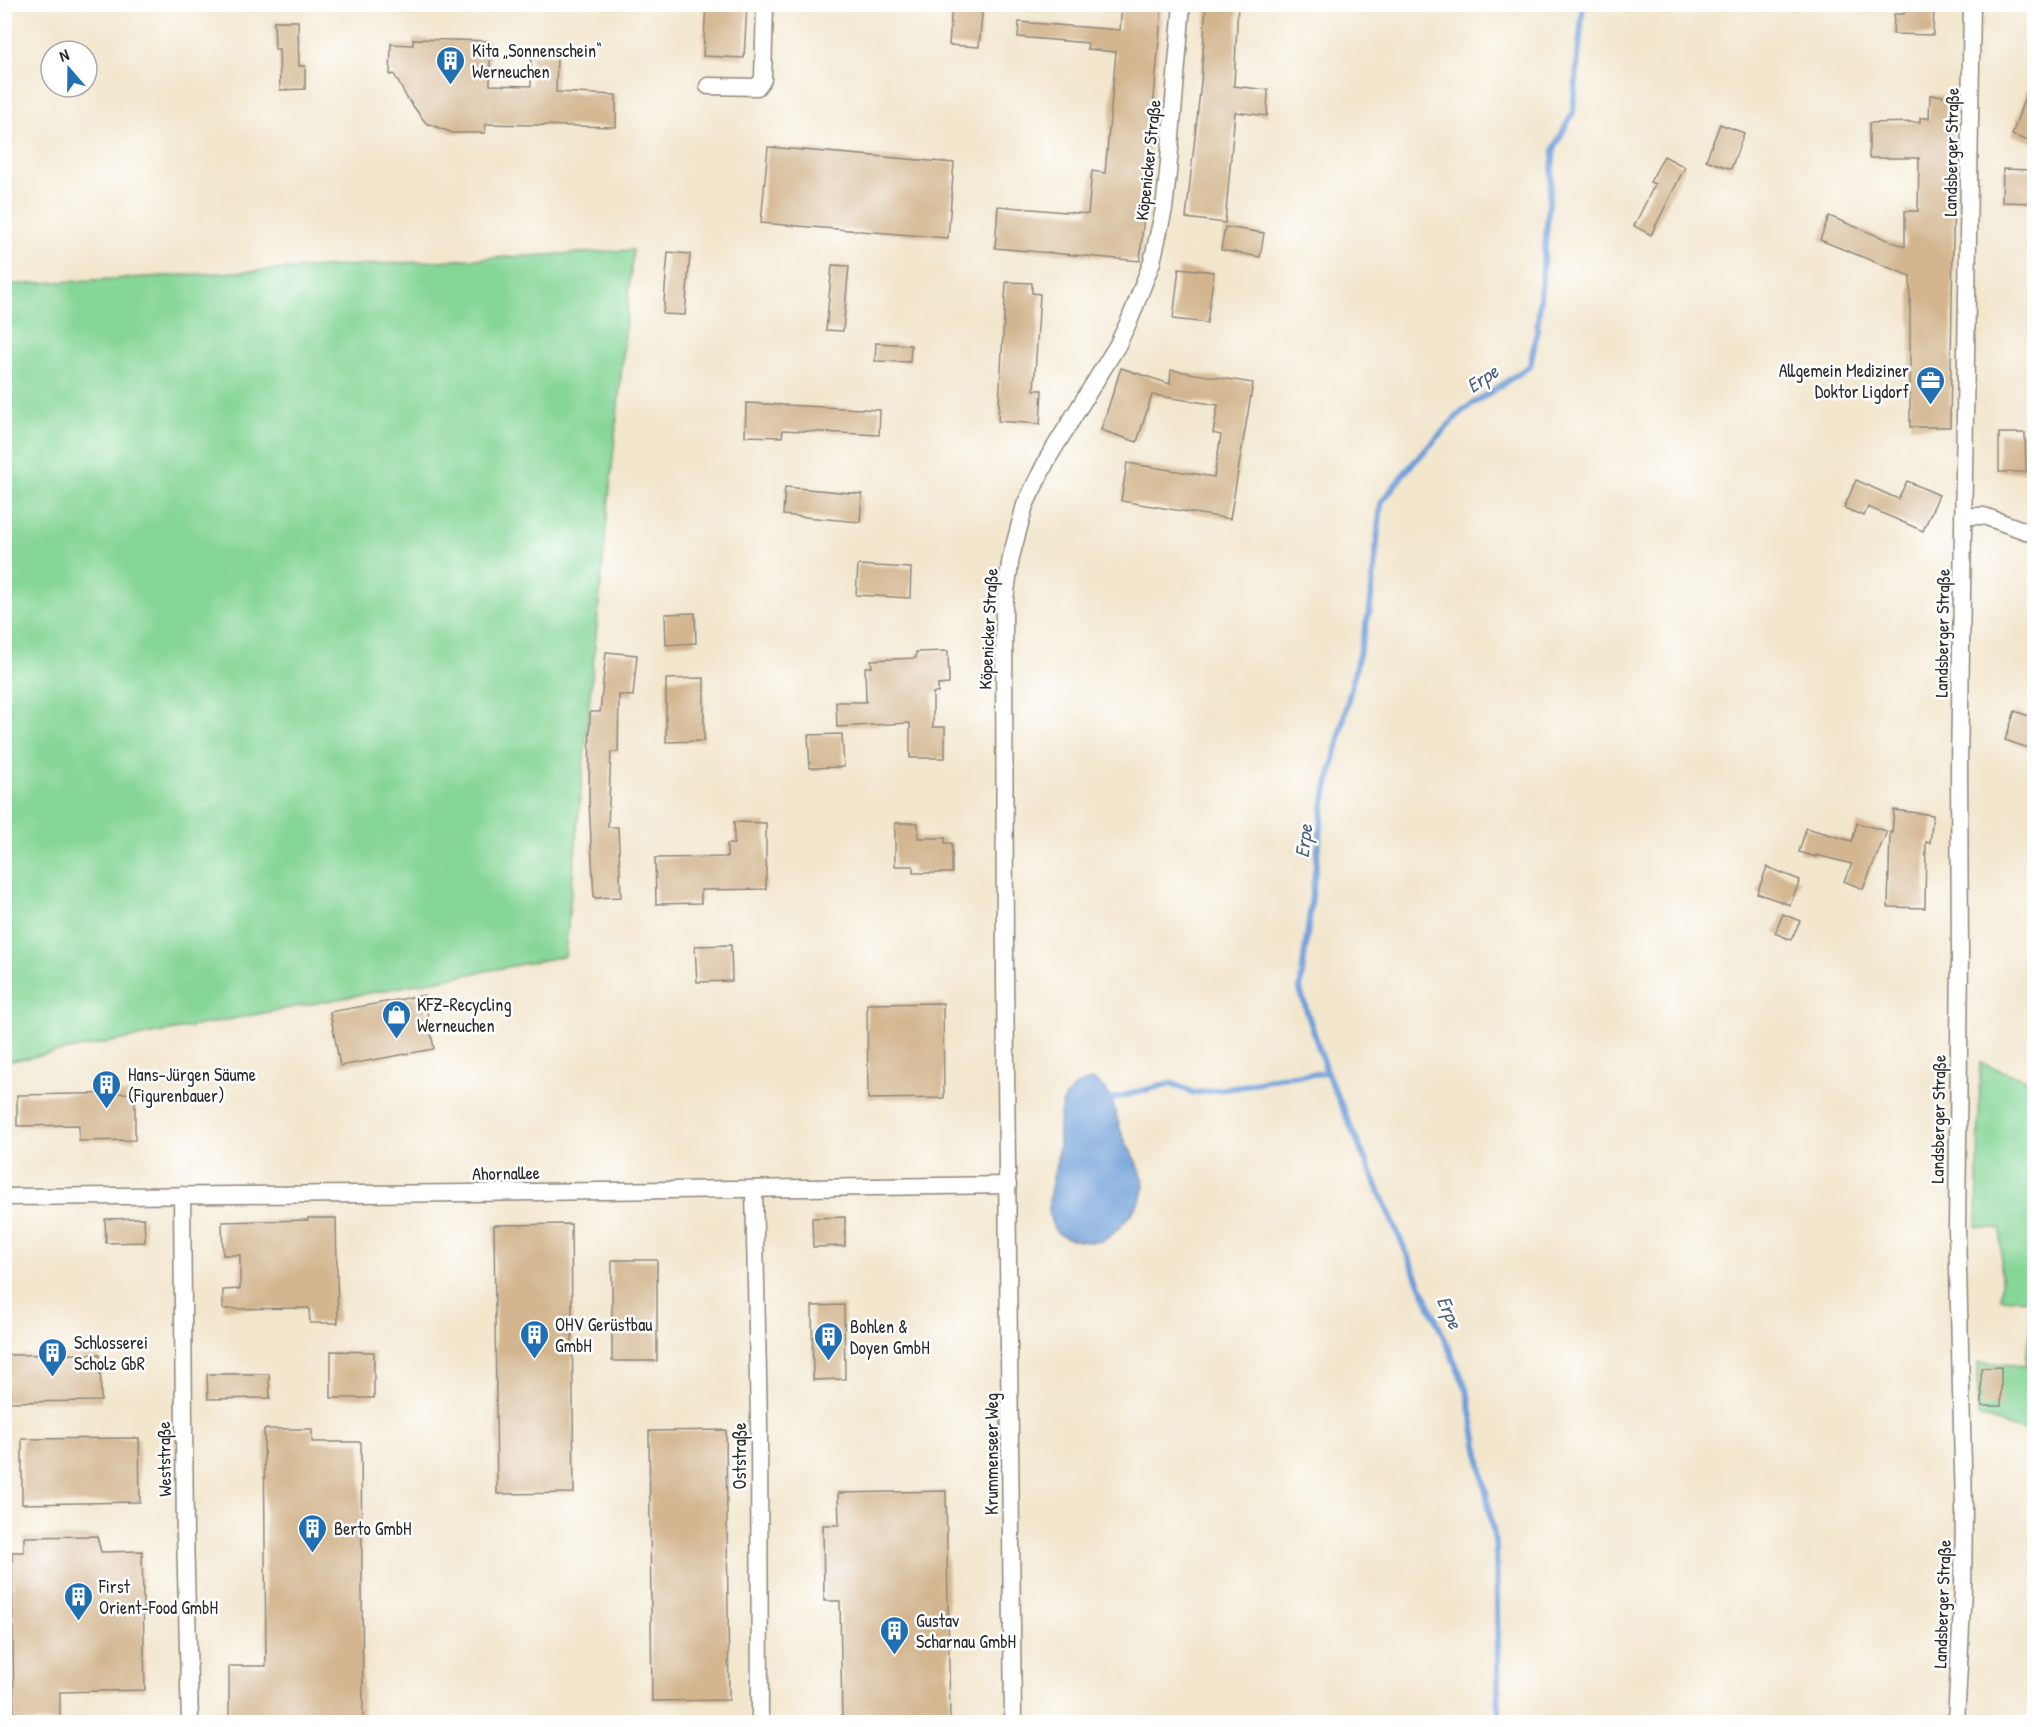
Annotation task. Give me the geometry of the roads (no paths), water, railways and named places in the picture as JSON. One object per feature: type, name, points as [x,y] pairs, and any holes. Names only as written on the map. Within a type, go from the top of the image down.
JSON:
[{"type":"street","points":[[708,86],[758,87],[763,79],[765,4]]},
{"type":"street","name":"Köpenicker Straße","points":[[1008,1185],[1003,640],[1008,574],[1016,533],[1032,488],[1118,345],[1152,262],[1164,209],[1182,4]]},
{"type":"street","name":"Landsberger Straße","points":[[1956,1722],[1964,1519],[1957,1229],[1960,955],[1959,767],[1972,4]]},
{"type":"street","points":[[1963,516],[1984,516],[2034,534]]},
{"type":"street","name":"Ahornallee","points":[[4,1197],[1008,1185]]},
{"type":"street","name":"Krummenseer Weg","points":[[1008,1185],[1013,1722]]},
{"type":"street","name":"Oststraße","points":[[754,1189],[759,1423],[760,1722]]},
{"type":"street","name":"Weststraße","points":[[182,1195],[184,1490],[190,1722]]},
{"type":"water","points":[[1093,1080],[1106,1091],[1113,1103],[1122,1134],[1142,1175],[1144,1189],[1139,1202],[1121,1226],[1102,1241],[1092,1242],[1079,1241],[1057,1232],[1051,1221],[1049,1202],[1058,1154],[1062,1105],[1070,1091],[1076,1086]]},
{"type":"waterway","name":"Erpe","points":[[1499,1722],[1496,1546],[1467,1390],[1327,1073],[1300,990],[1324,802],[1370,608],[1381,503],[1405,472],[1462,411],[1530,366],[1537,331],[1554,149],[1573,112],[1583,4]]},
{"type":"waterway","points":[[1112,1099],[1171,1083],[1194,1093],[1239,1087],[1278,1077],[1327,1073]]},
{"type":"place","name":"Kita „Sonnenschein“ Werneuchen","points":[[451,86]]},
{"type":"place","name":"Allgemein Mediziner Doktor Ligdorf","points":[[1930,406]]},
{"type":"place","name":"KFZ-Recycling Werneuchen","points":[[396,1040]]},
{"type":"place","name":"Hans-Jürgen Säume (Figurenbauer)","points":[[107,1110]]},
{"type":"place","name":"OHV Gerüstbau GmbH","points":[[534,1360]]},
{"type":"place","name":"Bohlen & Doyen GmbH","points":[[829,1362]]},
{"type":"place","name":"Schlosserei Scholz GbR","points":[[53,1378]]},
{"type":"place","name":"Berto GmbH","points":[[313,1554]]},
{"type":"place","name":"First Orient-Food GmbH","points":[[78,1622]]},
{"type":"place","name":"Gustav Scharnau GmbH","points":[[895,1656]]}]
